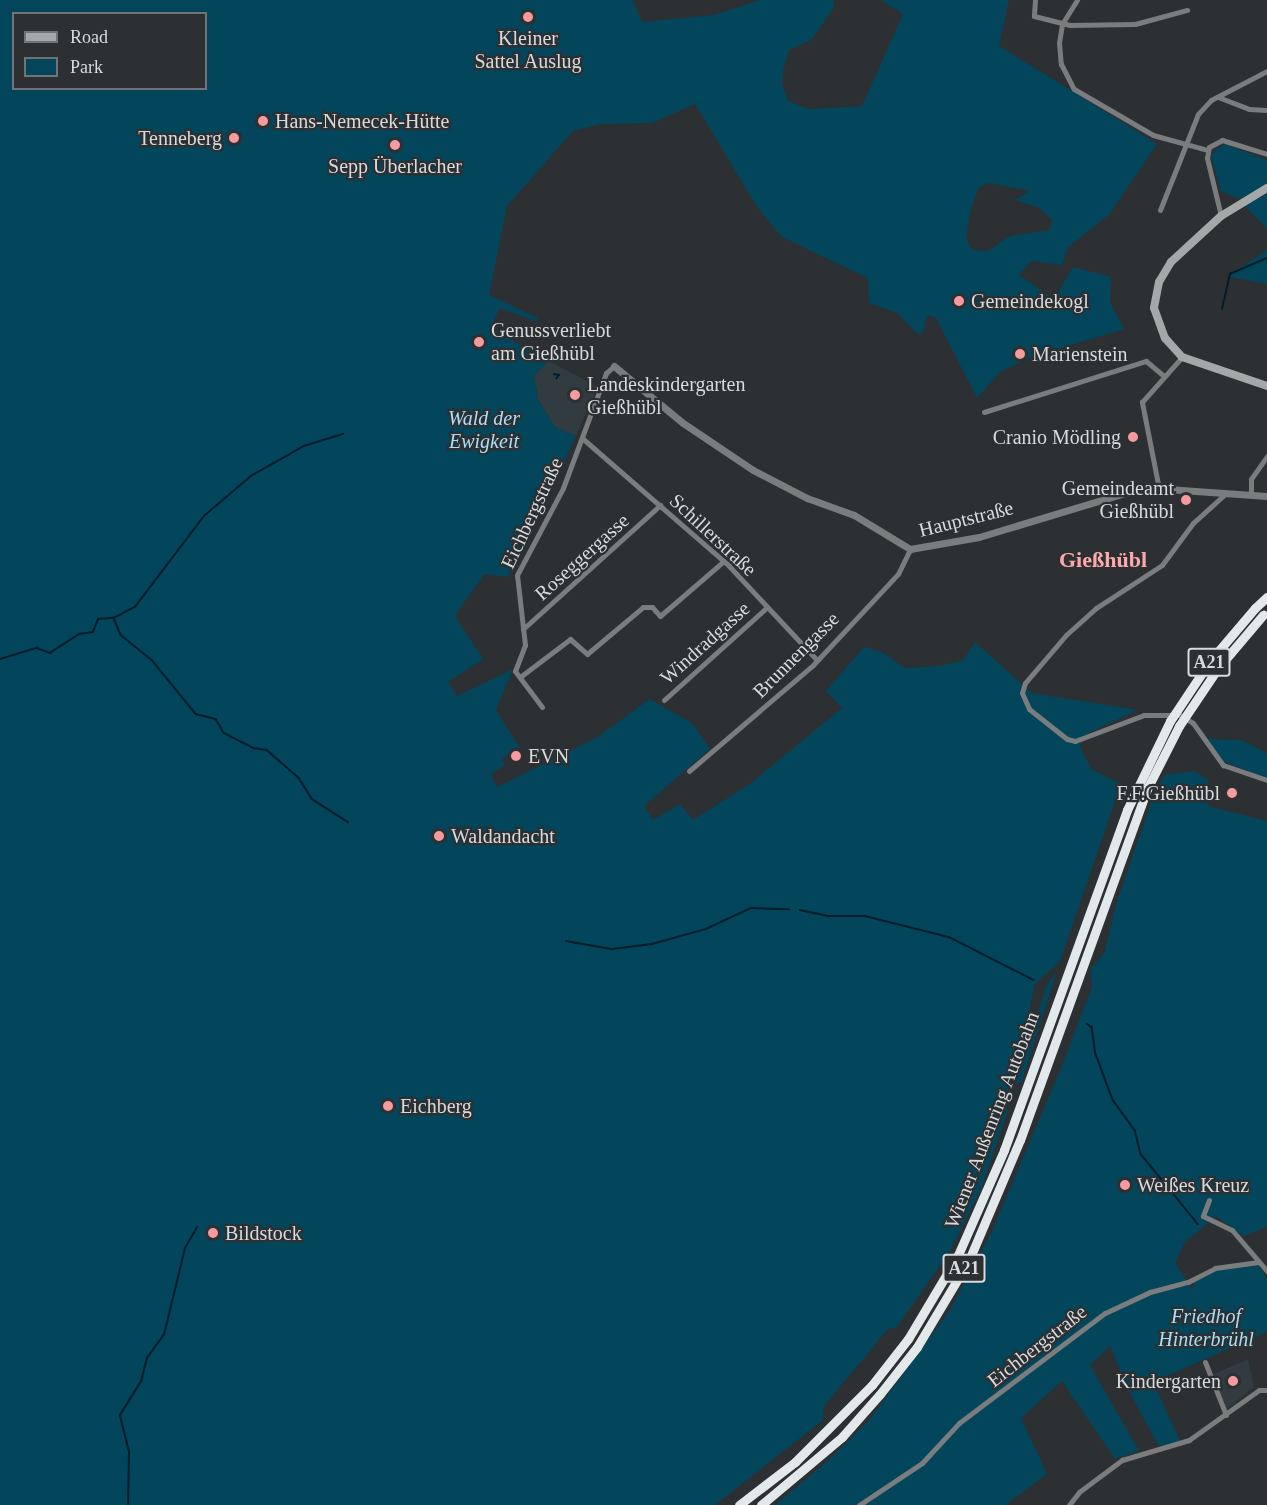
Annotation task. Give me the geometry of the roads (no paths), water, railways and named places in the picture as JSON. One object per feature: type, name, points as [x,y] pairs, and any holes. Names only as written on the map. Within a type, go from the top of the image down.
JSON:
[{"type":"highway","name":"A21","points":[[1175,724],[1210,662],[1267,597]]},
{"type":"highway","name":"A21","points":[[1175,724],[1218,668],[1265,613]]},
{"type":"highway","name":"Wiener Außenring Autobahn","points":[[740,1505],[795,1462],[872,1385],[914,1329],[958,1255],[1012,1129],[1127,810],[1175,724]]},
{"type":"highway","name":"Wiener Außenring Autobahn","points":[[761,1505],[842,1437],[880,1394],[917,1347],[969,1260],[1020,1140],[1147,789],[1175,724]]},
{"type":"main road","points":[[1267,188],[1221,216],[1171,262],[1155,293],[1155,316],[1165,338],[1182,357],[1267,386]]},
{"type":"street","points":[[1035,0],[1034,16],[1062,24],[1135,24],[1188,9]]},
{"type":"street","points":[[1077,0],[1062,24],[1061,64],[1074,89],[1153,135],[1183,146],[1208,150],[1222,140],[1267,154]]},
{"type":"street","points":[[1160,210],[1183,146],[1198,114],[1218,97],[1267,71]]},
{"type":"street","points":[[1218,97],[1249,109],[1267,110]]},
{"type":"street","points":[[1208,150],[1221,216]]},
{"type":"street","points":[[1159,489],[1142,402],[1182,357]]},
{"type":"street","points":[[984,412],[1146,360],[1164,376]]},
{"type":"street","name":"Eichbergstraße","points":[[520,678],[516,671],[525,645],[517,575],[563,488],[606,373],[614,366]]},
{"type":"street","name":"Hauptstraße","points":[[614,366],[683,423],[753,470],[807,498],[854,515],[910,549],[979,537],[1116,494],[1159,489],[1267,496]]},
{"type":"street","name":"Schillerstraße","points":[[582,438],[724,561],[817,660]]},
{"type":"street","points":[[1251,495],[1251,479],[1267,456]]},
{"type":"street","points":[[1224,495],[1193,523],[1162,565],[1096,608],[1066,635],[1025,683],[1022,693],[1029,709],[1067,739],[1086,740],[1118,722],[1172,713],[1193,723],[1223,765],[1267,780]]},
{"type":"street","name":"Roseggergasse","points":[[523,629],[660,505]]},
{"type":"street","name":"Brunnengasse","points":[[690,771],[817,660],[898,574],[910,549]]},
{"type":"street","points":[[542,707],[520,678],[570,639],[587,654],[643,608],[652,607],[660,616],[724,561]]},
{"type":"street","name":"Windradgasse","points":[[664,700],[766,608]]},
{"type":"street","points":[[1209,1200],[1203,1216],[1224,1224],[1267,1271]]},
{"type":"street","name":"Eichbergstraße","points":[[859,1505],[922,1463],[959,1422],[1105,1313],[1215,1268],[1259,1262]]},
{"type":"street","points":[[1205,1362],[1226,1414]]},
{"type":"street","points":[[1070,1505],[1079,1492],[1122,1460],[1189,1440],[1259,1390],[1267,1390]]},
{"type":"waterway","points":[[1222,309],[1230,274],[1267,258]]},
{"type":"waterway","points":[[554,374],[559,375],[557,379]]},
{"type":"waterway","points":[[0,659],[37,648],[50,653],[79,634],[93,632],[98,619],[114,618],[135,607],[204,516],[251,476],[304,446],[343,434]]},
{"type":"waterway","points":[[114,618],[121,635],[152,660],[196,714],[216,719],[224,733],[253,748],[267,750],[299,778],[312,799],[348,822]]},
{"type":"waterway","points":[[566,941],[612,949],[652,944],[706,929],[751,908],[789,909]]},
{"type":"waterway","points":[[800,910],[829,916],[865,916],[949,937],[1034,980]]},
{"type":"waterway","points":[[1087,1024],[1092,1027],[1096,1054],[1113,1100],[1135,1130],[1141,1154],[1198,1224]]},
{"type":"waterway","points":[[128,1505],[129,1452],[120,1415],[141,1382],[147,1358],[164,1335],[185,1248],[197,1227]]},
{"type":"place","name":"Kleiner Sattel Auslug","points":[[528,17]]},
{"type":"place","name":"Hans-Nemecek-Hütte","points":[[263,121]]},
{"type":"place","name":"Tenneberg","points":[[234,138]]},
{"type":"place","name":"Sepp Überlacher","points":[[395,145]]},
{"type":"place","name":"Gemeindekogl","points":[[959,301]]},
{"type":"place","name":"Genussverliebt am Gießhübl","points":[[479,342]]},
{"type":"place","name":"Marienstein","points":[[1020,354]]},
{"type":"place","name":"Landeskindergarten Gießhübl","points":[[575,395]]},
{"type":"place","name":"Cranio Mödling","points":[[1133,437]]},
{"type":"place","name":"Gemeindeamt Gießhübl","points":[[1186,500]]},
{"type":"place","name":"EVN","points":[[516,756]]},
{"type":"place","name":"F.F.Gießhübl","points":[[1232,793]]},
{"type":"place","name":"Waldandacht","points":[[439,836]]},
{"type":"place","name":"Eichberg","points":[[388,1106]]},
{"type":"place","name":"Weißes Kreuz","points":[[1125,1185]]},
{"type":"place","name":"Bildstock","points":[[213,1233]]},
{"type":"place","name":"Kindergarten","points":[[1233,1381]]},
{"type":"district","name":"Gießhübl","points":[[1103,560]]},
{"type":"park label","name":"Wald der Ewigkeit","points":[[484,430]]},
{"type":"park label","name":"Friedhof Hinterbrühl","points":[[1206,1328]]}]
